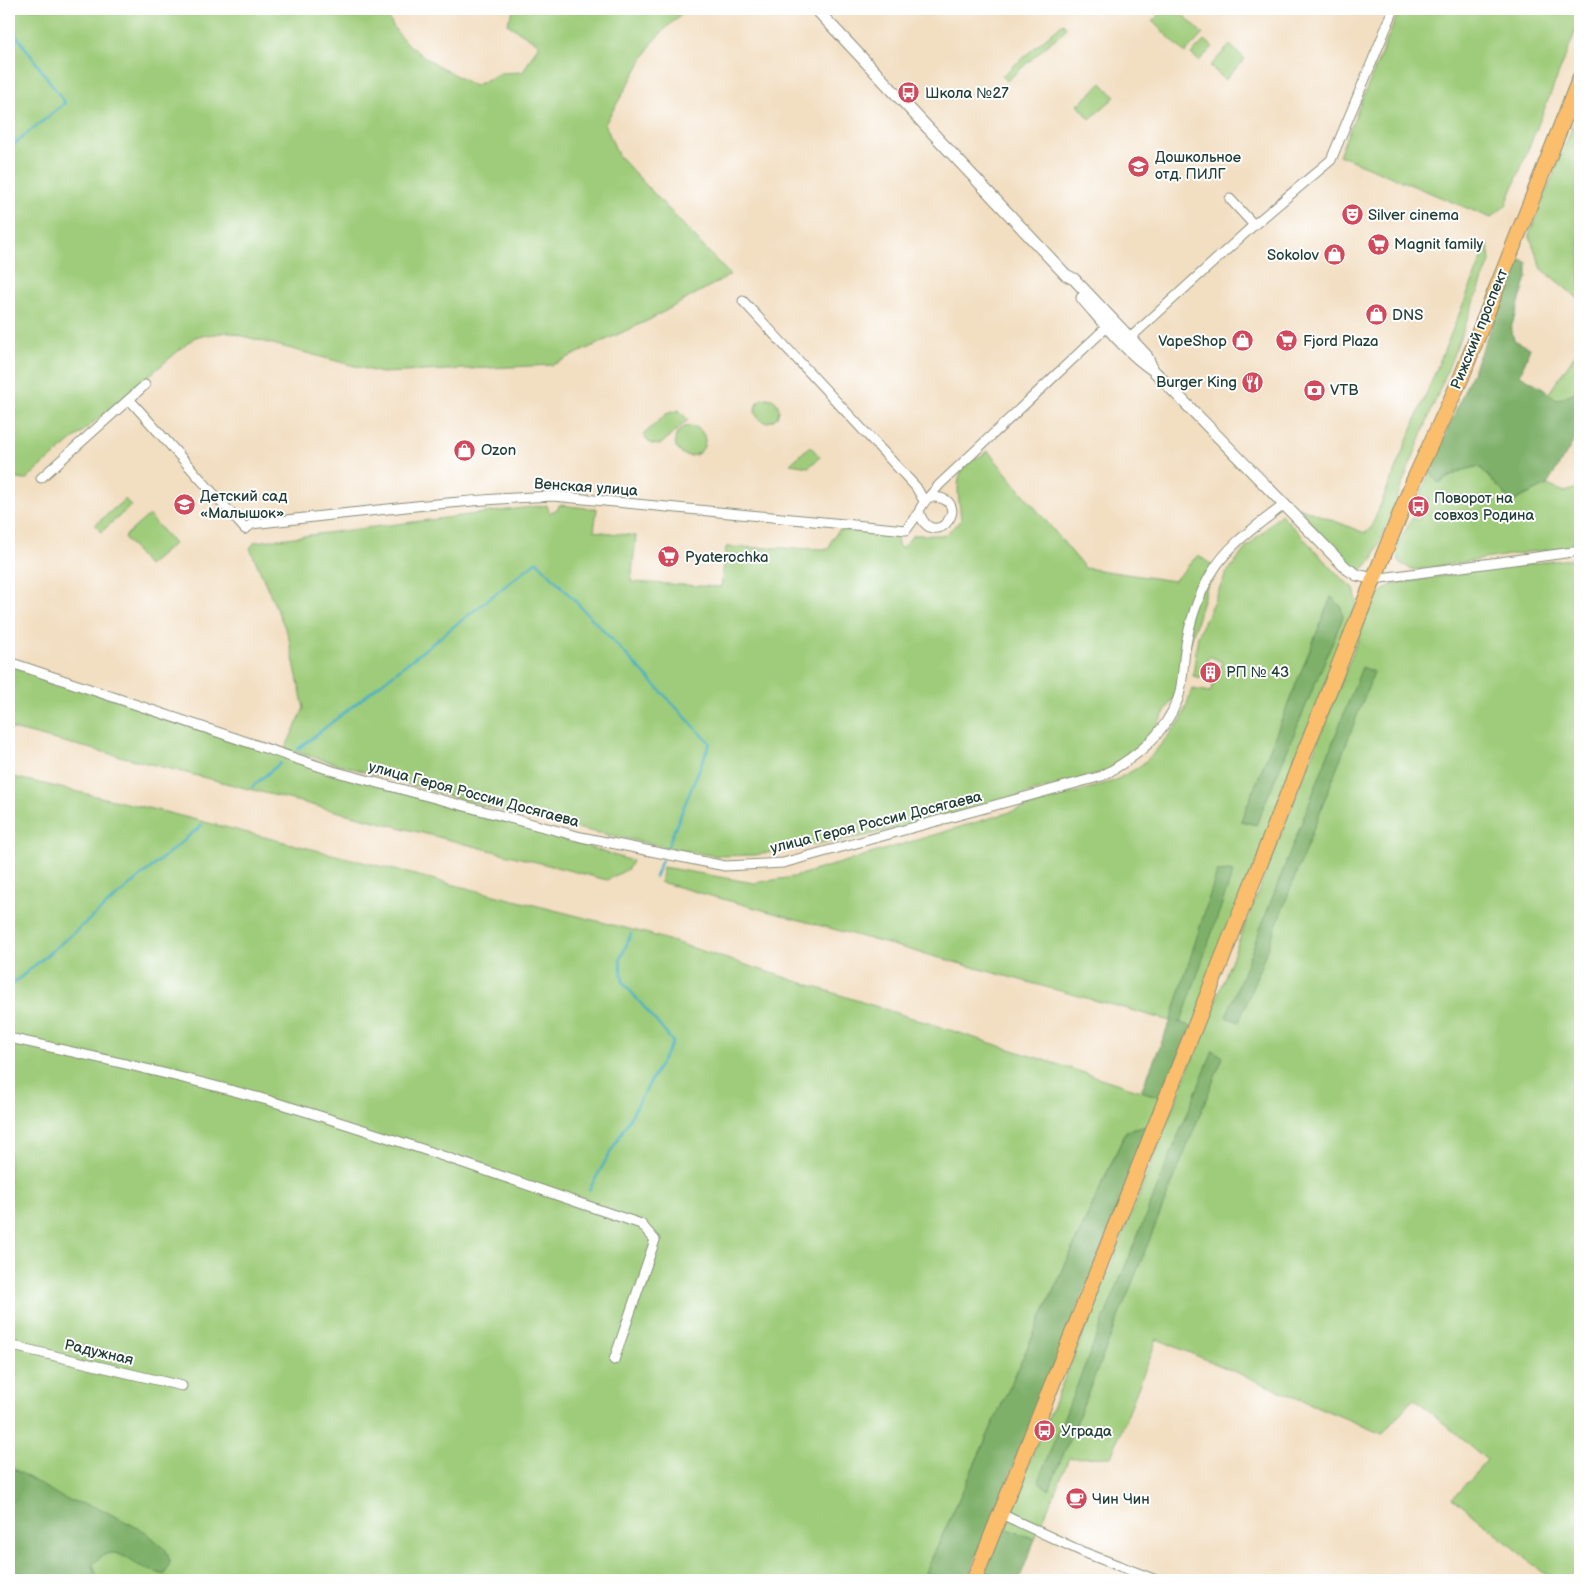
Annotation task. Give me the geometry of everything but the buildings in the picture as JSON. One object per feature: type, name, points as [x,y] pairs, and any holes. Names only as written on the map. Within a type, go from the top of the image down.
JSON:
[{"type":"highway","name":"Рижский проспект","points":[[974,1580],[1374,579],[1414,480],[1461,378],[1580,78]]},
{"type":"street","points":[[816,9],[1066,275],[1068,282],[1110,323],[1144,364],[1154,370],[1346,568],[1357,575],[1374,579],[1580,551]]},
{"type":"street","points":[[1130,338],[1254,225],[1331,160],[1394,9]]},
{"type":"street","points":[[1230,199],[1254,225]]},
{"type":"street","points":[[744,300],[927,499]]},
{"type":"street","points":[[1110,323],[1130,338],[1146,355],[1154,370]]},
{"type":"street","points":[[927,499],[941,497],[949,503],[952,512],[949,522],[941,528],[931,528],[922,522],[919,512],[927,499],[944,480],[1110,323]]},
{"type":"street","points":[[41,478],[145,385]]},
{"type":"street","name":"Венская улица","points":[[129,399],[245,529],[252,524],[341,514],[499,498],[554,496],[906,530],[919,512]]},
{"type":"street","name":"улица Героя России Досягаева","points":[[9,662],[333,771],[581,837],[725,866],[783,864],[1102,776],[1133,758],[1152,741],[1171,713],[1178,697],[1186,647],[1200,598],[1211,575],[1227,549],[1284,504]]},
{"type":"street","points":[[9,1038],[168,1074],[267,1101],[407,1145],[641,1224],[655,1240],[614,1360]]},
{"type":"street","name":"Радужная","points":[[9,1348],[13,1346],[182,1386]]},
{"type":"street","points":[[1001,1514],[1083,1552],[1156,1580]]},
{"type":"green space","points":[[9,9],[386,9],[391,23],[399,35],[410,45],[435,64],[474,86],[501,73],[523,72],[539,44],[507,24],[514,9],[686,9],[654,40],[605,124],[618,155],[730,275],[649,320],[552,365],[381,373],[228,332],[195,337],[25,480],[11,478],[9,480]]},
{"type":"green space","points":[[1164,9],[1177,9],[1203,34],[1185,53],[1152,21]]},
{"type":"green space","points":[[1400,9],[1580,9],[1580,20],[1506,205],[1491,218],[1339,155]]},
{"type":"green space","points":[[1063,23],[1067,28],[1007,81],[1002,76]]},
{"type":"green space","points":[[1205,40],[1213,47],[1199,61],[1191,54]]},
{"type":"green space","points":[[1230,45],[1245,59],[1225,80],[1210,66]]},
{"type":"green space","points":[[1102,83],[1115,97],[1090,119],[1078,105]]},
{"type":"green space","points":[[1580,108],[1580,300],[1542,269],[1529,235]]},
{"type":"green space","points":[[1488,244],[1490,262],[1372,561],[1361,570],[1352,570],[1326,543],[1299,507],[1365,533],[1371,528]]},
{"type":"green space","points":[[1520,260],[1527,262],[1527,278],[1511,328],[1514,340],[1530,348],[1520,375],[1543,388],[1557,400],[1575,392],[1580,393],[1580,431],[1547,485],[1512,502],[1479,466],[1460,471],[1438,483],[1430,471]]},
{"type":"green space","points":[[1580,347],[1580,393],[1574,393],[1557,400],[1549,393]]},
{"type":"green space","points":[[767,398],[772,399],[778,405],[778,415],[772,421],[767,422],[762,421],[756,415],[755,410],[756,405],[762,399]]},
{"type":"green space","points":[[679,410],[688,420],[660,445],[651,444],[643,435],[666,414]]},
{"type":"green space","points":[[690,426],[701,430],[705,441],[701,452],[690,456],[679,452],[675,441],[679,430]]},
{"type":"green space","points":[[810,446],[820,457],[809,467],[790,464]]},
{"type":"green space","points":[[988,451],[1085,568],[1174,581],[1198,555],[1213,566],[1175,695],[1150,737],[1131,756],[1101,773],[973,809],[860,837],[755,855],[717,856],[678,850],[516,815],[285,749],[304,708],[288,635],[250,548],[255,542],[547,505],[549,513],[558,509],[559,505],[597,509],[594,531],[636,536],[631,582],[721,587],[726,547],[829,549],[832,539],[839,530],[896,534],[899,547],[902,548],[913,535],[945,535],[961,520],[958,482],[963,468]]},
{"type":"green space","points":[[1479,466],[1512,502],[1547,485],[1565,492],[1580,487],[1580,547],[1528,552],[1415,570],[1401,564],[1398,559],[1398,547],[1412,518],[1419,520],[1429,498],[1420,496],[1430,471],[1439,483],[1460,471]]},
{"type":"green space","points":[[125,499],[131,506],[101,532],[95,525]]},
{"type":"green space","points":[[1281,514],[1342,579],[1354,588],[1357,602],[1193,1027],[660,882],[663,867],[754,883],[793,877],[1114,781],[1139,767],[1152,755],[1182,719],[1192,689],[1210,692],[1222,662],[1209,656],[1201,678],[1193,676],[1198,635],[1226,574],[1245,549]],"holes":[[[1332,598],[1256,825],[1241,821]]]},
{"type":"green space","points":[[149,515],[174,544],[148,566],[124,537]]},
{"type":"green space","points":[[1580,558],[1580,1561],[1571,1580],[1552,1580],[1453,1498],[1487,1460],[1414,1398],[1382,1434],[1157,1339],[1111,1457],[1069,1458],[1035,1539],[1002,1527],[1095,1306],[1375,596],[1391,585],[1482,569]]},
{"type":"green space","points":[[1331,597],[1341,606],[1343,617],[1256,825],[1241,821]]},
{"type":"green space","points":[[9,664],[632,861],[628,869],[607,880],[9,728]]},
{"type":"green space","points":[[1362,667],[1374,672],[1239,1022],[1226,1017]]},
{"type":"green space","points":[[9,776],[165,812],[649,934],[1163,1098],[1152,1125],[1126,1131],[922,1580],[9,1580]]},
{"type":"green space","points":[[1217,872],[1233,872],[1181,1022],[1178,1022],[1193,1027],[1163,1098],[1141,1091],[1171,1020]]},
{"type":"green space","points":[[1213,1050],[1223,1057],[1049,1490],[1038,1481]]},
{"type":"green space","points":[[1152,1125],[967,1580],[922,1580],[1126,1131]]},
{"type":"green space","points":[[9,1466],[65,1499],[99,1508],[146,1532],[166,1550],[170,1562],[165,1575],[145,1568],[120,1555],[111,1553],[93,1564],[97,1577],[105,1580],[26,1580],[9,1564]]},
{"type":"green space","points":[[1002,1527],[1035,1539],[1019,1580],[981,1580]]},
{"type":"waterway","points":[[9,25],[65,103],[9,148]]},
{"type":"waterway","points":[[298,749],[537,561],[710,743],[667,848]]},
{"type":"waterway","points":[[252,787],[280,763]]},
{"type":"waterway","points":[[9,987],[202,825]]},
{"type":"waterway","points":[[655,877],[662,860]]},
{"type":"waterway","points":[[589,1190],[673,1042],[623,982],[620,960],[631,934]]},
{"type":"place","name":"Школа №27","points":[[909,93]]},
{"type":"place","name":"Дошкольное отд. ПИЛГ","points":[[1139,166]]},
{"type":"place","name":"Silver cinema","points":[[1352,215]]},
{"type":"place","name":"Magnit family","points":[[1378,244]]},
{"type":"place","name":"Sokolov","points":[[1335,255]]},
{"type":"place","name":"DNS","points":[[1376,315]]},
{"type":"place","name":"VapeShop","points":[[1243,341]]},
{"type":"place","name":"Fjord Plaza","points":[[1287,341]]},
{"type":"place","name":"Burger King","points":[[1253,382]]},
{"type":"place","name":"VTB","points":[[1314,390]]},
{"type":"place","name":"Ozon","points":[[465,450]]},
{"type":"place","name":"Детский сад «Малышок»","points":[[184,505]]},
{"type":"place","name":"Поворот на совхоз Родина","points":[[1418,507]]},
{"type":"place","name":"Pyaterochka","points":[[669,557]]},
{"type":"place","name":"РП № 43","points":[[1210,672]]},
{"type":"place","name":"Уграда","points":[[1045,1431]]},
{"type":"place","name":"Чин Чин","points":[[1076,1499]]}]
